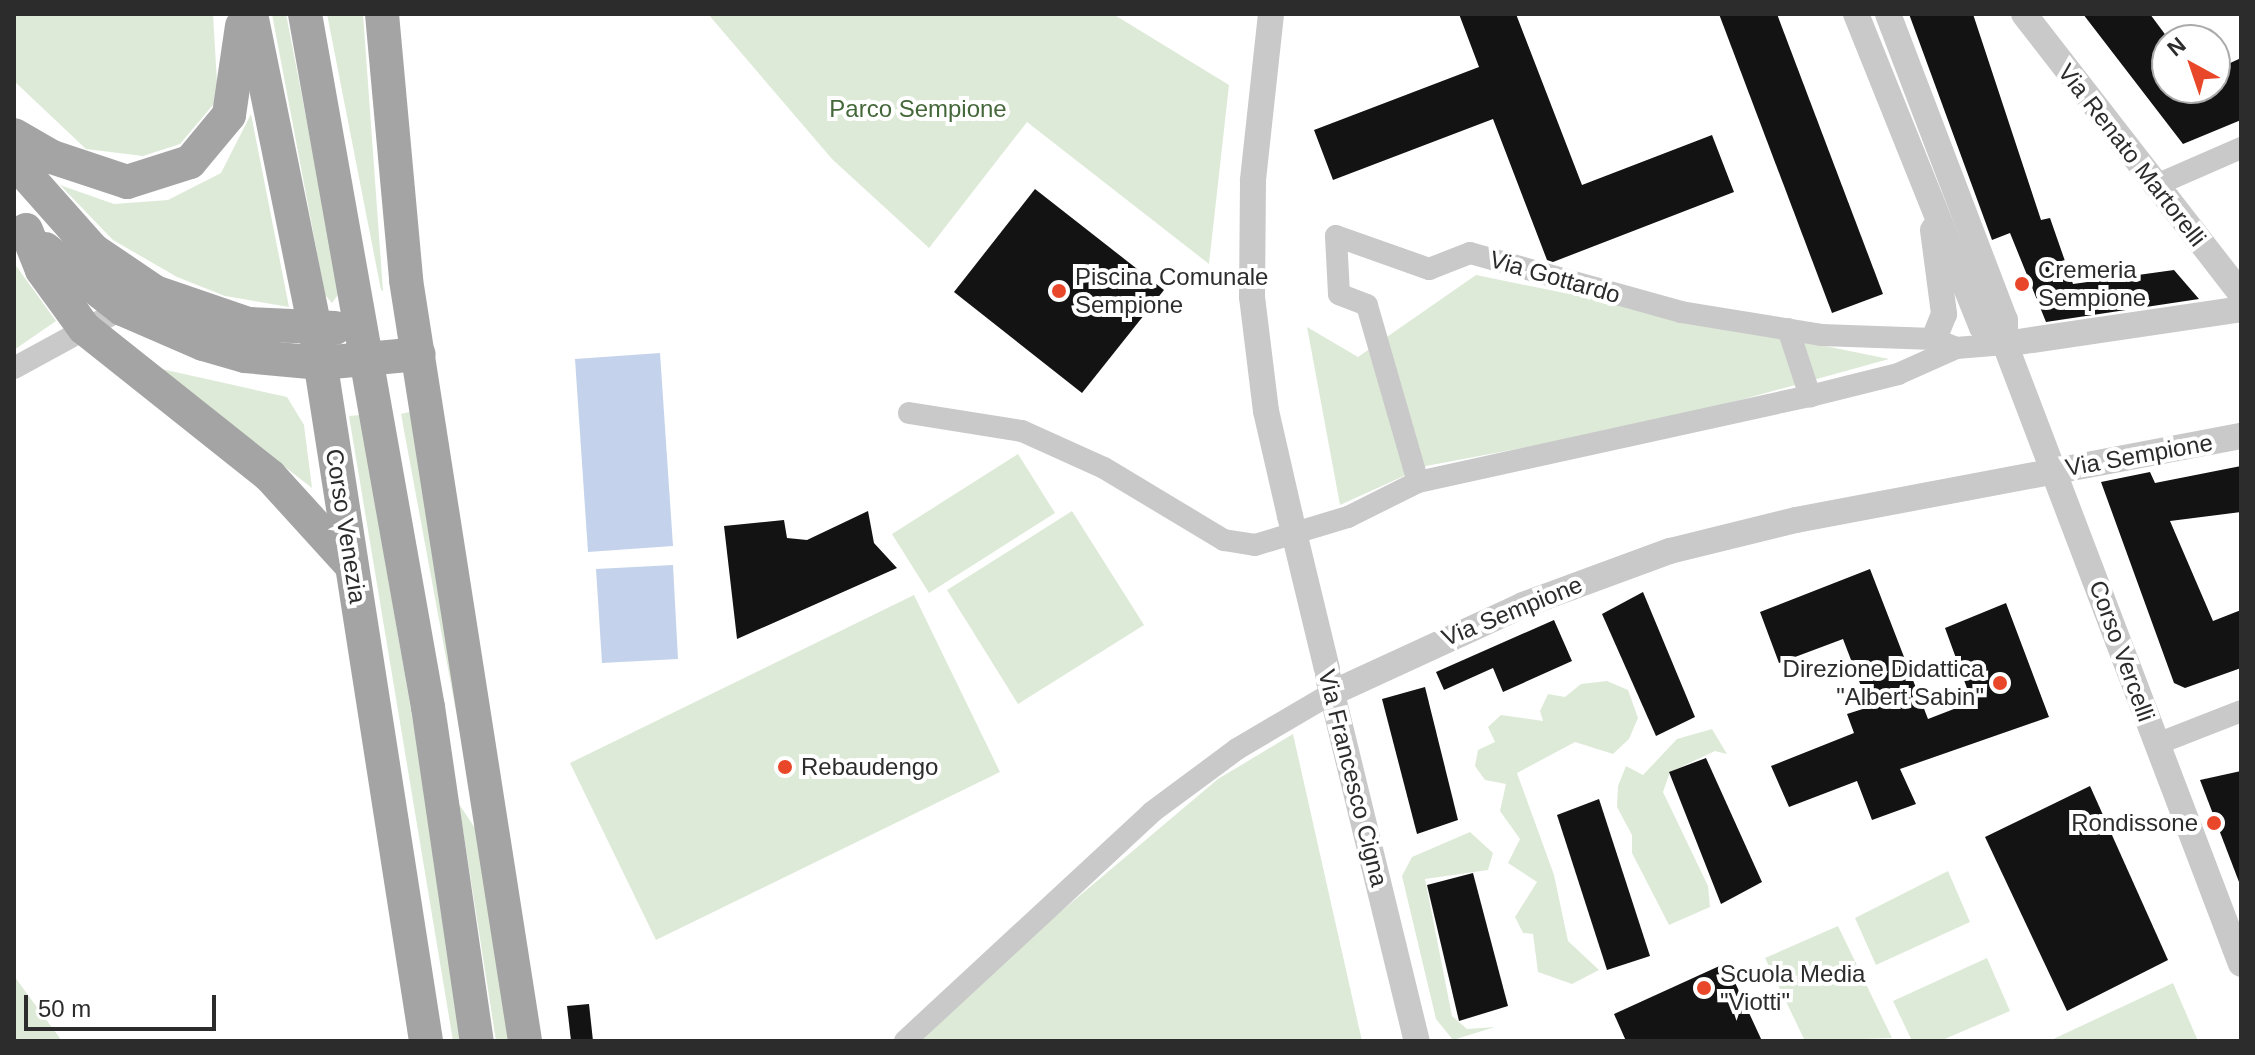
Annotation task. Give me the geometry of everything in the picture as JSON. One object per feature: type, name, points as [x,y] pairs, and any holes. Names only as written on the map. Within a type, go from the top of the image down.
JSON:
[{"type":"main road","points":[[14,135],[52,157],[127,182],[190,162],[229,115],[243,14]]},
{"type":"main road","name":"Corso Venezia","points":[[251,14],[321,363],[426,1041]]},
{"type":"main road","name":"Corso Venezia","points":[[305,14],[360,343],[428,707],[477,1041]]},
{"type":"main road","points":[[382,14],[399,222],[486,817],[525,1041]]},
{"type":"main road","points":[[14,161],[93,250],[155,292],[248,324],[315,328],[360,343],[419,354]]},
{"type":"main road","points":[[20,223],[70,274],[122,309],[245,356],[321,363],[360,343]]},
{"type":"main road","points":[[20,223],[42,270],[84,328],[270,476],[352,566]]},
{"type":"main road","points":[[428,707],[486,817]]},
{"type":"street","name":"Via Francesco Cigna","points":[[1271,14],[1253,181],[1252,297],[1266,411],[1417,1041]]},
{"type":"street","name":"Corso Vercelli","points":[[1856,14],[1982,327],[2005,344]]},
{"type":"street","name":"Corso Vercelli","points":[[1888,14],[2005,320],[2005,344],[2056,469],[2240,960]]},
{"type":"street","name":"Via Renato Martorelli","points":[[2024,14],[2154,186],[2241,294]]},
{"type":"street","points":[[2154,186],[2241,148]]},
{"type":"street","points":[[1935,210],[1945,344]]},
{"type":"street","name":"Via Gottardo","points":[[1418,482],[1367,305],[1339,294],[1336,236],[1429,269],[1470,253],[1681,312],[1788,329],[1945,344],[2005,344],[2241,309]]},
{"type":"street","points":[[14,368],[122,309]]},
{"type":"street","points":[[1788,329],[1810,396]]},
{"type":"street","name":"Via Gottardo","points":[[909,413],[1022,431],[1104,468],[1238,546],[1348,517],[1418,482],[1898,374],[1945,344]]},
{"type":"street","name":"Via Sempione","points":[[905,1041],[1152,812],[1329,681],[1534,600],[1670,551],[2056,469],[2241,436]]},
{"type":"street","points":[[2157,744],[2241,711]]},
{"type":"green space","points":[[14,14],[213,14],[218,99],[180,144],[143,156],[86,149],[14,81]]},
{"type":"green space","points":[[272,14],[286,14],[340,292],[332,303],[325,295]]},
{"type":"green space","points":[[327,14],[363,14],[383,291],[381,290]]},
{"type":"green space","name":"Parco Sempione","points":[[708,14],[1113,14],[1229,85],[1209,264],[1027,122],[929,248],[832,159]]},
{"type":"green space","points":[[251,114],[289,307],[225,296],[177,277],[113,240],[60,185],[114,204],[168,200],[221,173]]},
{"type":"green space","points":[[14,263],[56,321],[14,350]]},
{"type":"green space","points":[[1476,275],[1889,359],[1661,422],[1426,466],[1340,505],[1307,327],[1358,357]]},
{"type":"green space","points":[[157,368],[287,397],[304,425],[312,488]]},
{"type":"green space","points":[[413,411],[464,755],[401,414]]},
{"type":"green space","points":[[360,415],[443,895],[465,1041],[453,1041],[349,416]]},
{"type":"green space","points":[[1018,454],[1055,513],[929,593],[892,534]]},
{"type":"green space","points":[[1072,511],[1144,625],[1018,704],[947,590]]},
{"type":"green space","name":"Rebaudengo","points":[[914,595],[1000,772],[656,940],[570,763]]},
{"type":"green space","points":[[1607,681],[1628,690],[1638,718],[1629,739],[1613,754],[1575,742],[1517,773],[1554,875],[1568,941],[1599,970],[1572,984],[1538,972],[1533,934],[1523,933],[1515,917],[1537,882],[1508,863],[1520,839],[1500,811],[1506,784],[1485,780],[1475,766],[1478,750],[1495,742],[1488,727],[1501,715],[1543,721],[1540,711],[1548,694],[1565,697],[1581,684]]},
{"type":"green space","points":[[1712,729],[1727,754],[1715,751],[1670,772],[1663,792],[1708,886],[1710,907],[1669,925],[1632,853],[1632,835],[1617,807],[1618,786],[1626,766],[1643,775],[1677,739]]},
{"type":"green space","points":[[1293,734],[1362,1041],[921,1041],[1033,935],[1218,779]]},
{"type":"green space","points":[[459,804],[479,834],[513,1041],[496,1041]]},
{"type":"green space","points":[[1470,832],[1493,853],[1488,870],[1425,879],[1452,1016],[1467,1029],[1495,1027],[1453,1040],[1436,1019],[1402,876],[1412,857]]},
{"type":"green space","points":[[1948,871],[1970,922],[1876,965],[1855,918]]},
{"type":"green space","points":[[1838,926],[1892,1038],[1805,1041],[1765,958]]},
{"type":"green space","points":[[1987,958],[2010,1011],[1940,1041],[1912,1041],[1893,1001]]},
{"type":"green space","points":[[14,976],[62,1041],[14,1041]]},
{"type":"green space","points":[[2173,983],[2198,1041],[2049,1041]]},
{"type":"water","points":[[660,353],[673,546],[588,552],[575,359]]},
{"type":"water","points":[[673,565],[678,659],[602,663],[596,569]]},
{"type":"building","points":[[1459,14],[1516,14],[1582,185],[1712,135],[1734,192],[1553,262],[1547,260],[1493,119],[1333,180],[1314,130],[1479,67]]},
{"type":"building","points":[[1719,14],[1777,14],[1883,294],[1832,313]]},
{"type":"building","points":[[1909,14],[1973,14],[2041,220],[2050,218],[2073,284],[2174,270],[2199,299],[2046,322],[2010,233],[1992,240]]},
{"type":"building","points":[[2083,14],[2150,14],[2157,24],[2151,24],[2151,102]]},
{"type":"building","points":[[2241,58],[2241,120],[2183,144],[2152,104],[2231,104],[2231,63]]},
{"type":"building","name":"Piscina Comunale Sempione","points":[[1035,189],[1164,290],[1082,393],[954,292]]},
{"type":"building","points":[[2241,466],[2241,512],[2170,521],[2213,621],[2241,610],[2241,668],[2185,688],[2174,683],[2101,482],[2150,472],[2155,483]]},
{"type":"building","points":[[868,511],[874,543],[897,568],[737,639],[724,526],[784,520],[787,538],[807,540]]},
{"type":"building","name":"Direzione Didattica \"Albert Sabin\"","points":[[1870,569],[1928,719],[1972,702],[1945,628],[2006,603],[2049,717],[1900,769],[1916,804],[1872,820],[1857,781],[1789,807],[1771,766],[1854,733],[1847,714],[1869,707],[1843,639],[1779,663],[1760,612]]},
{"type":"building","points":[[1643,592],[1695,717],[1656,736],[1602,614]]},
{"type":"building","points":[[1554,620],[1572,661],[1503,692],[1493,668],[1444,690],[1436,672]]},
{"type":"building","points":[[1425,687],[1458,820],[1417,834],[1382,699]]},
{"type":"building","points":[[1706,758],[1762,882],[1721,904],[1669,772]]},
{"type":"building","points":[[2241,771],[2241,881],[2239,882],[2200,780]]},
{"type":"building","points":[[2090,786],[2168,960],[2067,1011],[1985,837]]},
{"type":"building","points":[[1599,799],[1650,956],[1607,970],[1557,815]]},
{"type":"building","points":[[1473,873],[1508,1006],[1459,1021],[1427,885]]},
{"type":"building","name":"Scuola Media \"Viotti\"","points":[[1726,963],[1762,1041],[1626,1041],[1614,1014]]},
{"type":"building","points":[[589,1004],[593,1041],[571,1041],[567,1006]]},
{"type":"place","name":"Cremeria Sempione","points":[[2022,284]]},
{"type":"place","name":"Piscina Comunale Sempione","points":[[1059,291]]},
{"type":"place","name":"Direzione Didattica \"Albert Sabin\"","points":[[2000,683]]},
{"type":"place","name":"Rebaudengo","points":[[785,767]]},
{"type":"place","name":"Rondissone","points":[[2214,823]]},
{"type":"place","name":"Scuola Media \"Viotti\"","points":[[1704,988]]}]
